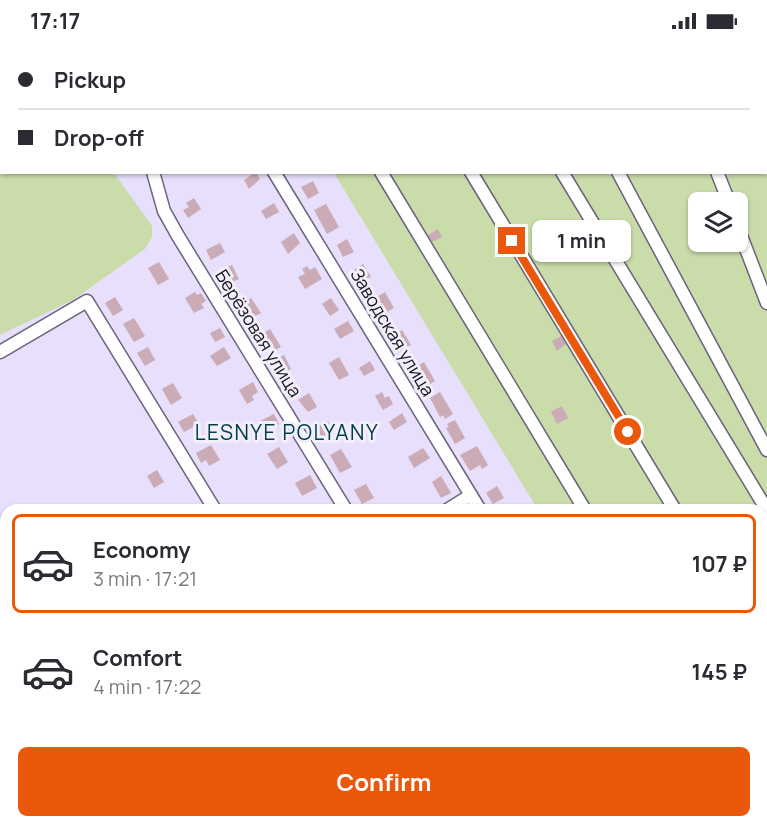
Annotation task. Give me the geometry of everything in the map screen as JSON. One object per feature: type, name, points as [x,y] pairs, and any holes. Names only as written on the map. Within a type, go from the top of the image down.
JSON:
[{"type":"street","name":"Берёзовая улица","points":[[154,174],[164,211],[178,236],[342,504]]},
{"type":"street","name":"Заводская улица","points":[[275,174],[476,504]]},
{"type":"street","points":[[382,174],[581,504]]},
{"type":"street","points":[[472,174],[671,504]]},
{"type":"street","points":[[563,174],[763,504]]},
{"type":"street","points":[[619,174],[767,450]]},
{"type":"street","points":[[718,174],[725,192]]},
{"type":"street","points":[[747,252],[767,303]]},
{"type":"street","points":[[0,352],[87,301],[211,504]]},
{"type":"street","points":[[457,504],[471,495]]},
{"type":"green space","points":[[0,174],[115,174],[152,226],[152,237],[145,249],[73,300],[0,335]]},
{"type":"green space","points":[[335,174],[615,174],[767,456],[767,504],[534,504]]},
{"type":"green space","points":[[626,174],[767,174],[767,443]]},
{"type":"building","points":[[253,174],[257,174],[260,179],[249,189],[244,180]]},
{"type":"building","points":[[313,181],[319,193],[308,199],[301,187]]},
{"type":"building","points":[[194,198],[201,209],[188,218],[183,210],[189,207],[186,203]]},
{"type":"building","points":[[274,203],[279,212],[266,219],[261,211]]},
{"type":"building","points":[[326,204],[339,227],[327,234],[314,210]]},
{"type":"building","points":[[438,229],[442,237],[432,242],[428,235]]},
{"type":"building","points":[[294,233],[300,243],[288,254],[281,242]]},
{"type":"building","points":[[347,239],[354,252],[343,257],[337,245]]},
{"type":"building","points":[[220,243],[225,252],[211,260],[206,250]]},
{"type":"building","points":[[159,262],[169,279],[158,285],[148,268]]},
{"type":"building","points":[[363,264],[371,277],[358,281],[352,271]]},
{"type":"building","points":[[232,265],[239,279],[230,283],[223,269]]},
{"type":"building","points":[[307,266],[310,270],[315,267],[322,279],[305,289],[298,277],[305,274],[302,269]]},
{"type":"building","points":[[195,292],[197,295],[201,293],[206,301],[201,304],[204,308],[194,313],[185,298]]},
{"type":"building","points":[[385,292],[394,308],[378,317],[370,301]]},
{"type":"building","points":[[115,297],[123,310],[113,316],[105,303]]},
{"type":"building","points":[[251,298],[261,313],[248,320],[239,305]]},
{"type":"building","points":[[331,298],[339,310],[330,316],[322,304]]},
{"type":"building","points":[[134,318],[145,336],[134,342],[123,324]]},
{"type":"building","points":[[348,321],[354,331],[340,339],[334,329]]},
{"type":"building","points":[[220,328],[225,337],[215,342],[210,333]]},
{"type":"building","points":[[270,329],[281,347],[272,352],[269,348],[265,351],[257,337]]},
{"type":"building","points":[[402,330],[411,345],[400,351],[392,336]]},
{"type":"building","points":[[562,336],[566,344],[557,351],[552,341]]},
{"type":"building","points":[[148,347],[155,360],[145,366],[137,353]]},
{"type":"building","points":[[224,347],[231,358],[217,366],[210,356]]},
{"type":"building","points":[[284,355],[291,369],[282,374],[274,360]]},
{"type":"building","points":[[339,357],[349,375],[339,380],[329,363]]},
{"type":"building","points":[[370,361],[375,370],[364,376],[359,368]]},
{"type":"building","points":[[424,362],[435,381],[419,391],[414,383],[418,381],[411,370]]},
{"type":"building","points":[[253,382],[258,392],[252,396],[254,400],[247,404],[239,390]]},
{"type":"building","points":[[173,383],[182,398],[171,405],[162,389]]},
{"type":"building","points":[[382,392],[385,398],[389,396],[393,404],[383,410],[375,396]]},
{"type":"building","points":[[440,392],[453,414],[445,419],[443,415],[440,417],[430,398]]},
{"type":"building","points":[[309,393],[317,407],[308,412],[298,400]]},
{"type":"building","points":[[562,406],[568,418],[557,424],[551,412]]},
{"type":"building","points":[[402,413],[407,422],[394,430],[389,422]]},
{"type":"building","points":[[193,414],[199,424],[184,432],[178,422]]},
{"type":"building","points":[[274,414],[279,424],[265,431],[260,421]]},
{"type":"building","points":[[455,420],[465,438],[455,444],[446,428],[449,427],[447,424]]},
{"type":"building","points":[[328,421],[334,433],[322,439],[316,427]]},
{"type":"building","points":[[211,445],[220,460],[209,466],[206,460],[201,463],[196,453]]},
{"type":"building","points":[[477,446],[488,465],[482,469],[480,465],[470,471],[460,455]]},
{"type":"building","points":[[279,447],[288,462],[277,469],[267,454]]},
{"type":"building","points":[[423,448],[430,458],[414,468],[408,457]]},
{"type":"building","points":[[341,449],[352,467],[340,473],[330,455]]},
{"type":"building","points":[[157,470],[164,482],[154,488],[147,476]]},
{"type":"building","points":[[310,475],[317,488],[302,496],[295,483]]},
{"type":"building","points":[[441,476],[451,493],[441,498],[432,482]]},
{"type":"building","points":[[366,484],[374,498],[362,504],[354,490]]},
{"type":"building","points":[[497,486],[504,498],[493,504],[486,493]]},
{"type":"district","name":"LESNYE POLYANY","points":[[287,432]]},
{"type":"route","points":[[512,241],[628,432]]}]
